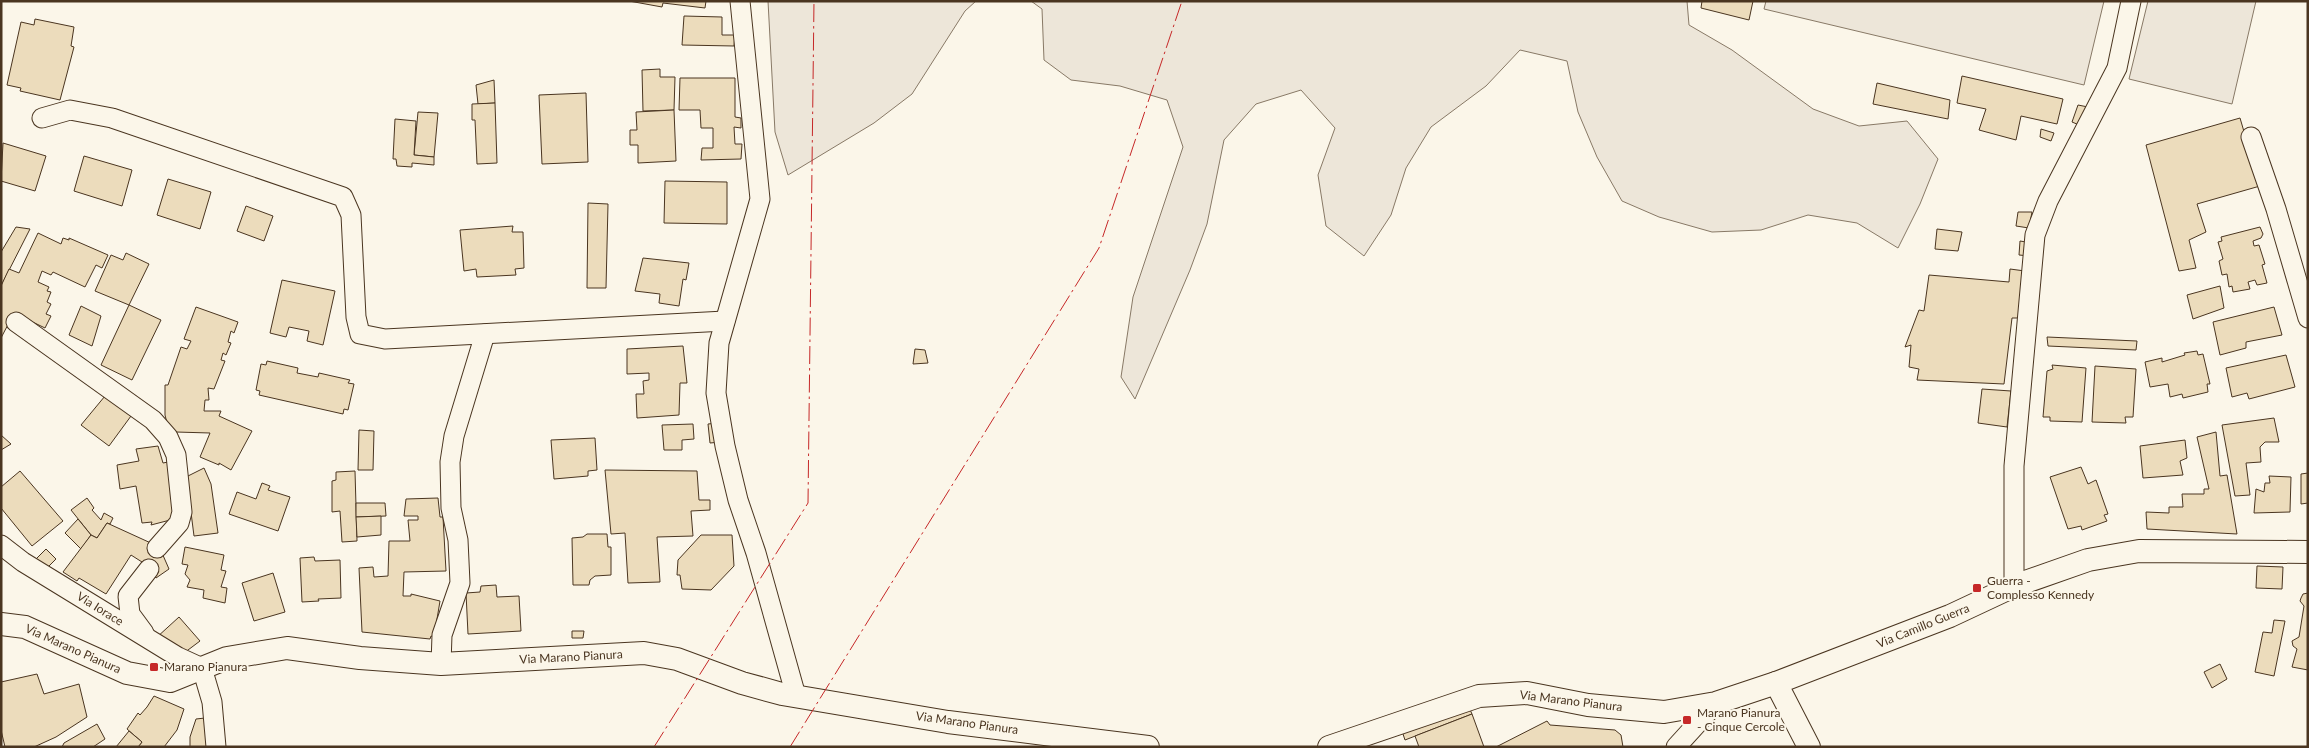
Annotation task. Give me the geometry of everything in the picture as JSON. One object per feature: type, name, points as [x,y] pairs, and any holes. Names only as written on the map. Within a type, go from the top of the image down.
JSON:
[{"type":"street","points":[[740,1],[760,199],[719,343],[716,393],[725,446],[738,500],[756,553],[796,696]]},
{"type":"street","points":[[2014,586],[2014,466],[2035,234],[2048,201],[2117,68],[2131,1]]},
{"type":"street","points":[[42,118],[70,110],[112,118],[343,197],[351,215],[356,317],[360,334],[385,339],[725,321]]},
{"type":"street","points":[[2251,137],[2276,210],[2308,318]]},
{"type":"street","points":[[16,322],[153,420],[168,436],[176,455],[182,512],[178,523],[157,548]]},
{"type":"street","points":[[441,664],[442,635],[460,583],[458,540],[451,508],[450,462],[454,436],[485,334]]},
{"type":"street","name":"Via Iorace","points":[[1,545],[23,562],[149,640],[202,668]]},
{"type":"street","name":"Via Camillo Guerra","points":[[1776,683],[1950,616],[2014,586],[2088,560],[2139,551],[2308,552]]},
{"type":"street","points":[[149,569],[128,596],[130,614],[149,640]]},
{"type":"street","name":"Via Marano Pianura","points":[[1,624],[25,627],[127,673],[170,681],[227,658],[287,648],[360,658],[441,664],[644,653],[677,659],[742,683],[796,696],[948,722],[1148,747]]},
{"type":"street","points":[[202,668],[212,702],[216,747]]},
{"type":"street","points":[[1776,683],[1809,747]]},
{"type":"street","name":"Via Marano Pianura","points":[[1329,747],[1479,696],[1527,693],[1588,705],[1664,712],[1716,703],[1776,683]]},
{"type":"street","points":[[1676,747],[1716,703]]},
{"type":"shaded area","points":[[768,1],[976,1],[965,11],[912,94],[874,123],[788,175],[775,132]]},
{"type":"shaded area","points":[[1031,1],[1687,1],[1689,25],[1732,50],[1813,109],[1859,126],[1907,121],[1938,159],[1920,204],[1898,248],[1857,223],[1808,215],[1761,230],[1712,232],[1659,217],[1622,201],[1597,157],[1578,112],[1567,61],[1520,50],[1486,86],[1431,127],[1406,168],[1391,215],[1364,256],[1326,226],[1318,175],[1335,128],[1301,90],[1256,104],[1224,140],[1207,224],[1190,270],[1135,399],[1121,377],[1133,297],[1183,147],[1167,100],[1120,86],[1071,80],[1044,60],[1042,9]]},
{"type":"shaded area","points":[[1766,1],[2104,1],[2084,85],[1764,9]]},
{"type":"shaded area","points":[[2148,1],[2256,1],[2232,104],[2129,79]]},
{"type":"building","points":[[629,1],[706,1],[705,8],[663,3],[662,7]]},
{"type":"building","points":[[1702,1],[1753,1],[1749,20],[1701,8]]},
{"type":"building","points":[[684,16],[722,17],[722,35],[735,35],[734,46],[682,45]]},
{"type":"building","points":[[35,19],[74,27],[71,46],[74,47],[60,100],[20,91],[21,88],[7,85],[21,22],[34,25]]},
{"type":"building","points":[[660,69],[660,77],[675,77],[674,110],[643,111],[642,70]]},
{"type":"building","points":[[1962,76],[2063,99],[2057,124],[2021,116],[2016,140],[1979,130],[1986,109],[1957,103]]},
{"type":"building","points":[[680,78],[735,78],[735,117],[741,118],[741,128],[734,127],[735,144],[742,144],[741,159],[701,160],[702,148],[713,148],[713,128],[701,128],[700,110],[679,110]]},
{"type":"building","points":[[494,80],[495,103],[478,104],[476,85]]},
{"type":"building","points":[[1877,83],[1950,100],[1948,119],[1873,104]]},
{"type":"building","points":[[586,93],[588,162],[542,164],[539,95]]},
{"type":"building","points":[[495,103],[497,163],[477,164],[475,120],[472,120],[472,104]]},
{"type":"building","points":[[2078,105],[2093,108],[2084,127],[2072,122]]},
{"type":"building","points":[[674,110],[676,161],[638,163],[638,145],[630,145],[630,130],[637,130],[636,112]]},
{"type":"building","points":[[418,112],[438,113],[434,157],[414,155]]},
{"type":"building","points":[[2240,118],[2260,186],[2197,204],[2206,232],[2189,240],[2196,268],[2179,271],[2146,145]]},
{"type":"building","points":[[395,119],[416,121],[414,155],[434,157],[434,165],[412,163],[412,167],[397,166],[396,159],[393,159]]},
{"type":"building","points":[[2041,129],[2054,133],[2051,141],[2040,137]]},
{"type":"building","points":[[3,143],[46,156],[35,191],[1,181]]},
{"type":"building","points":[[84,156],[132,170],[122,206],[74,191]]},
{"type":"building","points":[[168,179],[211,192],[200,229],[157,215]]},
{"type":"building","points":[[665,181],[727,182],[727,224],[664,223]]},
{"type":"building","points":[[588,203],[608,204],[606,288],[587,288]]},
{"type":"building","points":[[246,206],[273,216],[264,241],[237,231]]},
{"type":"building","points":[[2018,212],[2032,212],[2029,228],[2016,226]]},
{"type":"building","points":[[513,226],[512,232],[523,232],[524,268],[515,269],[516,275],[477,277],[476,269],[464,271],[460,230]]},
{"type":"building","points":[[16,227],[30,229],[1,286],[1,252]]},
{"type":"building","points":[[2260,227],[2263,234],[2261,238],[2253,241],[2254,246],[2259,245],[2265,264],[2262,265],[2267,283],[2257,285],[2255,280],[2248,282],[2250,289],[2233,292],[2232,286],[2229,287],[2227,274],[2222,275],[2219,261],[2223,259],[2218,242],[2222,241],[2221,237]]},
{"type":"building","points":[[1937,229],[1962,232],[1958,251],[1935,249]]},
{"type":"building","points":[[38,233],[61,244],[63,238],[69,240],[69,238],[108,255],[102,268],[96,265],[85,287],[53,272],[51,275],[42,271],[38,282],[49,287],[47,291],[51,292],[47,302],[51,304],[46,314],[51,316],[45,328],[14,313],[1,338],[1,286],[9,269],[19,273]]},
{"type":"building","points":[[2020,241],[2032,243],[2030,256],[2019,255]]},
{"type":"building","points":[[126,253],[149,264],[129,305],[95,291],[111,255],[123,260]]},
{"type":"building","points":[[643,258],[689,263],[686,280],[683,279],[679,306],[659,303],[660,294],[635,291]]},
{"type":"building","points":[[2010,269],[2025,271],[2020,318],[2012,318],[2004,384],[1917,380],[1919,369],[1909,367],[1911,345],[1905,347],[1919,310],[1924,311],[1929,275],[2009,282]]},
{"type":"building","points":[[282,280],[335,291],[323,345],[307,341],[309,331],[289,327],[286,337],[270,333]]},
{"type":"building","points":[[2220,286],[2224,308],[2193,319],[2187,295]]},
{"type":"building","points":[[129,305],[161,320],[132,380],[101,365]]},
{"type":"building","points":[[81,306],[101,316],[92,346],[69,335]]},
{"type":"building","points":[[196,307],[238,322],[234,333],[231,331],[228,342],[231,343],[226,355],[223,353],[221,360],[225,361],[214,389],[208,388],[209,400],[205,400],[204,411],[221,411],[219,416],[252,431],[231,470],[219,463],[219,465],[200,457],[210,433],[176,432],[167,423],[165,415],[165,385],[168,385],[181,347],[187,349],[191,341],[184,339]]},
{"type":"building","points":[[2274,307],[2282,335],[2246,342],[2246,348],[2220,355],[2213,322]]},
{"type":"building","points":[[2047,337],[2137,341],[2136,350],[2048,346]]},
{"type":"building","points":[[683,346],[687,383],[680,383],[679,415],[637,418],[636,394],[644,394],[643,381],[649,380],[649,373],[627,374],[627,349]]},
{"type":"building","points":[[915,349],[925,350],[928,363],[913,364]]},
{"type":"building","points":[[2197,351],[2198,355],[2203,354],[2210,384],[2207,384],[2208,392],[2183,398],[2182,394],[2170,397],[2168,384],[2150,387],[2145,362],[2162,358],[2162,362],[2185,355],[2184,353]]},
{"type":"building","points":[[2286,355],[2295,387],[2249,399],[2247,393],[2232,397],[2226,368]]},
{"type":"building","points":[[267,361],[298,368],[297,373],[318,377],[319,373],[350,380],[348,383],[354,384],[348,410],[344,409],[343,414],[259,395],[260,391],[256,390],[261,364],[266,365]]},
{"type":"building","points":[[2052,365],[2086,368],[2082,422],[2050,421],[2050,417],[2043,417],[2047,371],[2053,369]]},
{"type":"building","points":[[2095,366],[2136,369],[2133,417],[2125,417],[2126,423],[2092,422]]},
{"type":"building","points":[[1982,389],[2011,391],[2007,427],[1978,423]]},
{"type":"building","points":[[105,396],[131,416],[109,446],[81,425]]},
{"type":"building","points":[[2274,418],[2279,442],[2265,442],[2260,447],[2261,462],[2246,463],[2250,495],[2235,496],[2222,425]]},
{"type":"building","points":[[718,423],[721,442],[710,443],[708,424]]},
{"type":"building","points":[[693,424],[694,439],[682,440],[682,450],[664,450],[662,425]]},
{"type":"building","points":[[359,430],[374,431],[373,470],[358,470]]},
{"type":"building","points":[[2216,432],[2220,476],[2227,475],[2237,534],[2147,529],[2146,512],[2169,513],[2169,507],[2183,507],[2182,494],[2204,494],[2204,489],[2209,489],[2197,437]]},
{"type":"building","points":[[1,435],[11,444],[1,450]]},
{"type":"building","points":[[595,438],[597,470],[588,471],[588,476],[554,479],[551,440]]},
{"type":"building","points":[[2185,440],[2187,458],[2180,461],[2183,475],[2143,478],[2140,446]]},
{"type":"building","points":[[158,446],[163,463],[168,462],[174,519],[151,525],[152,522],[142,523],[136,486],[120,489],[117,465],[139,461],[136,449]]},
{"type":"building","points":[[2081,467],[2088,484],[2096,480],[2108,514],[2104,515],[2107,521],[2082,530],[2081,526],[2068,529],[2050,477]]},
{"type":"building","points":[[204,468],[211,484],[218,533],[194,536],[188,489],[184,478]]},
{"type":"building","points":[[605,470],[697,471],[699,500],[710,500],[710,510],[691,511],[693,536],[657,537],[660,582],[628,583],[625,533],[611,534]]},
{"type":"building","points":[[20,471],[63,521],[32,546],[1,508],[1,487]]},
{"type":"building","points":[[355,471],[357,541],[342,542],[340,511],[332,512],[332,481],[336,480],[336,472]]},
{"type":"building","points":[[2308,473],[2308,503],[2301,504],[2301,474]]},
{"type":"building","points":[[2269,476],[2291,477],[2290,512],[2254,513],[2256,489],[2264,492],[2265,483],[2270,483]]},
{"type":"building","points":[[262,483],[270,486],[268,490],[290,497],[278,531],[229,514],[237,492],[256,499]]},
{"type":"building","points":[[87,498],[94,508],[92,510],[101,520],[104,513],[113,518],[110,524],[107,523],[97,538],[91,535],[71,510]]},
{"type":"building","points":[[438,498],[440,517],[443,517],[446,571],[404,572],[403,596],[411,596],[411,594],[440,601],[434,637],[431,636],[430,639],[362,632],[359,568],[373,567],[374,577],[388,576],[389,541],[410,541],[408,520],[418,520],[418,516],[404,516],[406,499]]},
{"type":"building","points":[[356,503],[385,503],[386,516],[356,517]]},
{"type":"building","points":[[381,516],[381,535],[357,537],[356,517]]},
{"type":"building","points":[[78,519],[91,535],[81,549],[65,533]]},
{"type":"building","points":[[107,523],[153,544],[162,553],[169,569],[156,578],[142,562],[131,555],[106,594],[79,578],[77,581],[63,572],[91,535],[97,538]]},
{"type":"building","points":[[587,534],[607,534],[608,547],[611,547],[611,575],[595,576],[590,580],[589,585],[573,585],[572,538],[583,537]]},
{"type":"building","points":[[701,535],[732,535],[734,566],[711,590],[682,589],[680,575],[677,575],[678,560]]},
{"type":"building","points":[[185,547],[224,555],[221,570],[226,571],[221,587],[227,588],[225,603],[203,598],[204,590],[187,587],[190,580],[185,574],[188,565],[182,564]]},
{"type":"building","points":[[46,549],[56,559],[45,570],[32,563]]},
{"type":"building","points":[[314,557],[315,561],[340,560],[341,598],[302,602],[300,558]]},
{"type":"building","points":[[2257,566],[2283,567],[2282,589],[2256,588]]},
{"type":"building","points":[[273,573],[285,612],[254,621],[242,583]]},
{"type":"building","points":[[496,585],[497,597],[519,596],[521,631],[468,634],[466,593],[480,592],[481,586]]},
{"type":"building","points":[[2308,593],[2308,670],[2292,667],[2297,649],[2293,646],[2292,641],[2299,637],[2304,606],[2300,601],[2303,594]]},
{"type":"building","points":[[179,617],[200,641],[184,653],[156,638]]},
{"type":"building","points":[[2274,620],[2285,621],[2274,676],[2255,672],[2263,632],[2272,633]]},
{"type":"building","points":[[572,631],[584,631],[583,638],[572,638]]},
{"type":"building","points":[[2220,664],[2227,679],[2212,688],[2204,672]]},
{"type":"building","points":[[37,674],[44,694],[79,684],[87,717],[56,737],[34,747],[5,747],[1,730],[1,682]]},
{"type":"building","points":[[154,696],[184,709],[177,730],[164,747],[138,747],[142,742],[127,729],[138,713],[140,715]]},
{"type":"building","points":[[1467,703],[1472,714],[1405,740],[1401,728]]},
{"type":"building","points":[[1472,714],[1484,747],[1419,747],[1415,736]]},
{"type":"building","points":[[205,718],[209,747],[190,747],[190,737],[196,719]]},
{"type":"building","points":[[1547,721],[1550,725],[1615,730],[1621,735],[1623,747],[1496,747]]},
{"type":"building","points":[[97,724],[105,739],[93,747],[62,747],[64,743]]},
{"type":"building","points":[[129,731],[142,742],[138,747],[116,747]]},
{"type":"power","points":[[654,747],[808,503],[814,1]]},
{"type":"power","points":[[790,747],[1099,248],[1182,1]]},
{"type":"place","name":"Guerra - Complesso Kennedy","points":[[1977,588]]},
{"type":"place","name":"Marano Pianura","points":[[154,667]]},
{"type":"place","name":"Marano Pianura - Cinque Cercole","points":[[1687,720]]}]
